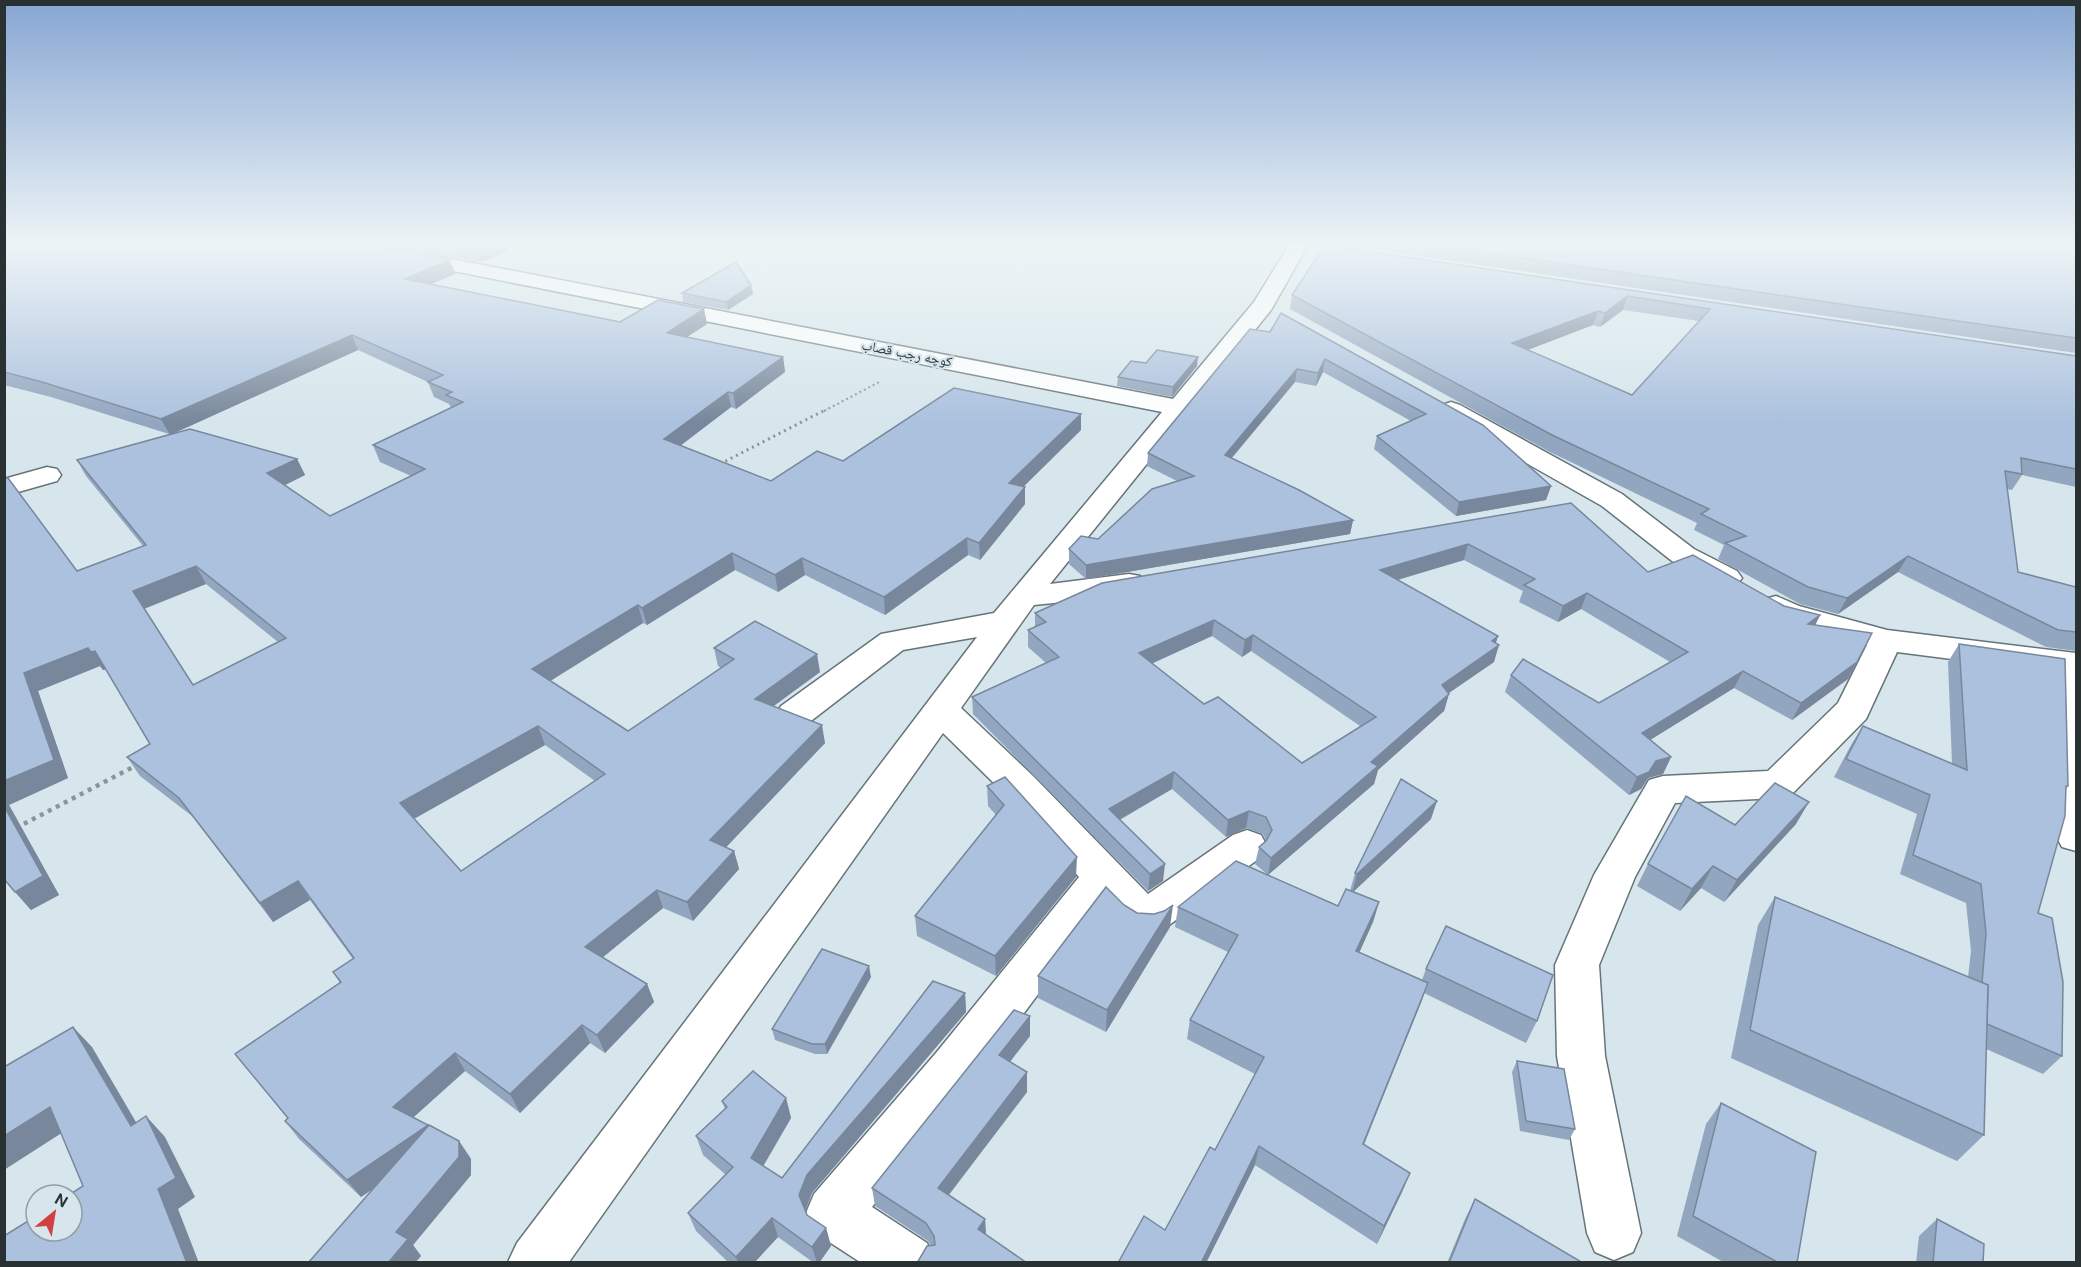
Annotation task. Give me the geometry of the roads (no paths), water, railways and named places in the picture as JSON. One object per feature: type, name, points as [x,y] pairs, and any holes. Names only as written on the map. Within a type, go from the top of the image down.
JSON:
[{"type":"street","name":"کوچه رجب قصاب","points":[[658,304],[1177,407]]},
{"type":"street","points":[[536,1263],[1014,609],[1177,407],[1273,311],[1276,304]]},
{"type":"street","points":[[1426,395],[1612,500],[1683,555],[1788,613],[1886,639],[2074,663],[2076,836]]},
{"type":"street","points":[[4,488],[47,476]]},
{"type":"street","points":[[1565,508],[1612,500]]},
{"type":"street","points":[[794,715],[893,641],[1083,591],[1153,579]]},
{"type":"street","points":[[1614,1233],[1581,1056],[1577,965],[1615,875],[1663,790],[1778,784],[1853,710],[1886,639]]},
{"type":"street","points":[[940,710],[977,741],[1146,920],[1247,846]]},
{"type":"street","points":[[908,1263],[833,1213],[952,1070],[1103,877]]}]
